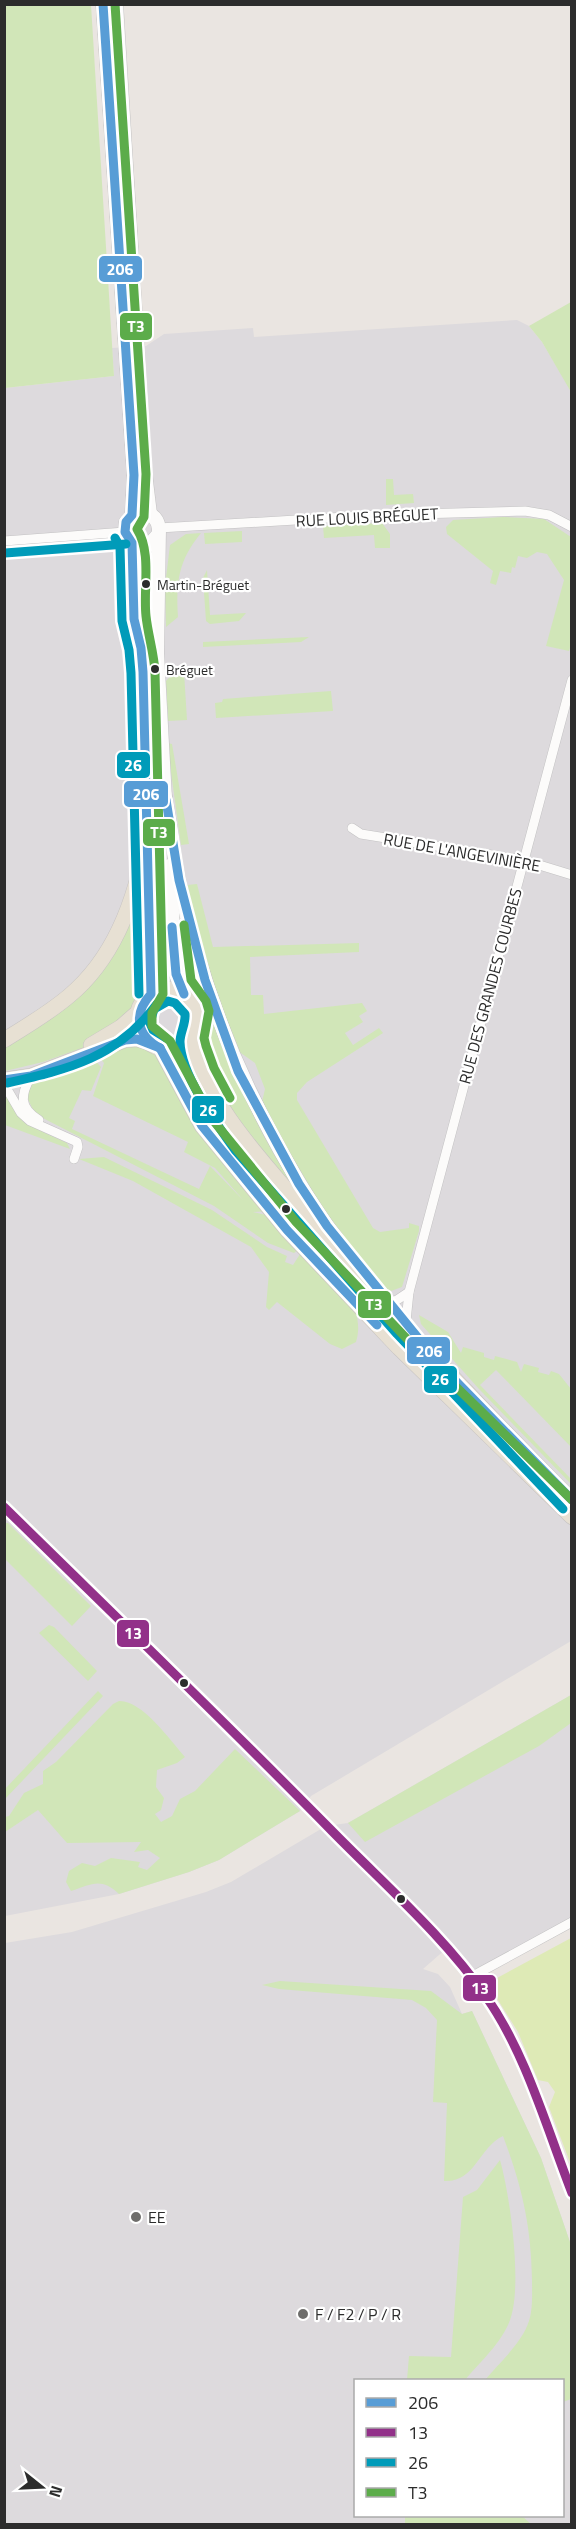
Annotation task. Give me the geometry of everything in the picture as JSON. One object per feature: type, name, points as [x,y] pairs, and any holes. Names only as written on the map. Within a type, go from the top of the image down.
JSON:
[{"type":"main road","points":[[103,4],[134,475],[132,515]]},
{"type":"main road","points":[[116,4],[145,473],[150,514]]},
{"type":"main road","points":[[4,1082],[32,1076],[125,1040],[138,1039],[154,1046],[178,1048],[191,1037],[196,1026],[195,1007],[184,994],[176,974],[157,653],[159,531],[156,520],[150,514],[142,512],[132,515],[126,522],[134,619],[141,648],[143,672],[151,994]]},
{"type":"main road","points":[[129,537],[140,546],[148,545],[159,531]]},
{"type":"main road","points":[[164,792],[187,916],[205,980],[238,1071],[316,1212],[387,1304],[406,1321],[441,1366]]},
{"type":"main road","points":[[4,1040],[41,1018],[71,994],[93,971],[115,940],[129,907],[143,861],[147,832]]},
{"type":"main road","points":[[4,1071],[43,1062],[93,1044],[121,1027],[138,1012],[142,1002],[151,994],[171,989],[184,994]]},
{"type":"main road","points":[[138,1012],[140,1030],[154,1046],[202,1126],[287,1230],[399,1348],[572,1517]]},
{"type":"main road","points":[[191,1037],[197,1062],[227,1117],[441,1366],[572,1501]]},
{"type":"street","name":"RUE LOUIS BRÉGUET","points":[[159,531],[379,515],[525,511],[549,515],[572,527]]},
{"type":"street","points":[[4,541],[129,537]]},
{"type":"street","name":"RUE DES GRANDES COURBES","points":[[406,1321],[409,1292],[572,680]]},
{"type":"street","name":"RUE DE L'ANGEVINIÈRE","points":[[352,828],[361,834],[524,860],[572,875]]},
{"type":"street","points":[[32,1076],[23,1090],[24,1102],[30,1114],[53,1131]]},
{"type":"street","points":[[4,1082],[25,1117],[35,1125],[77,1142],[78,1147],[74,1159]]},
{"type":"street","points":[[387,1304],[409,1292]]},
{"type":"street","points":[[4,1507],[284,1783],[452,1953],[505,2028],[519,2057],[572,2194]]},
{"type":"street","points":[[471,1977],[572,1922]]},
{"type":"shaded area","points":[[517,320],[529,326],[542,342],[572,392],[571,1641],[311,1796],[300,1811],[219,1860],[119,1894],[5,1916],[5,388],[114,376],[112,348],[146,346],[164,334],[253,328],[254,337]]},
{"type":"shaded area","points":[[571,1695],[571,1922],[471,1977],[447,1948],[423,1969],[438,1974],[450,1987],[462,2014],[472,2011],[541,2158],[571,2245],[571,2524],[5,2524],[5,1943],[72,1932],[206,1892],[231,1882],[326,1826],[348,1823]]},
{"type":"green space","points":[[4,5],[91,5],[114,376],[5,388]]},
{"type":"green space","points":[[571,302],[571,392],[542,342],[529,326]]},
{"type":"green space","points":[[386,479],[393,479],[394,495],[413,494],[414,503],[386,505]]},
{"type":"green space","points":[[503,517],[544,519],[571,537],[572,642],[569,651],[546,646],[564,580],[547,554],[537,552],[527,558],[518,556],[511,573],[500,571],[496,585],[490,583],[493,571],[447,534],[446,527],[453,520]]},
{"type":"green space","points":[[382,523],[390,534],[390,548],[375,548],[374,535],[324,538],[323,526]]},
{"type":"green space","points":[[242,531],[242,542],[205,544],[204,533]]},
{"type":"green space","points":[[201,533],[187,553],[180,572],[178,617],[166,627],[165,586],[170,545],[186,534]]},
{"type":"green space","points":[[207,570],[210,615],[246,613],[239,621],[210,624],[206,621],[203,578]]},
{"type":"green space","points":[[309,637],[301,642],[203,647],[203,642]]},
{"type":"green space","points":[[183,663],[188,668],[184,672],[187,720],[168,721],[166,681]]},
{"type":"green space","points":[[331,691],[333,711],[216,718],[215,703],[222,702],[223,699]]},
{"type":"green space","points":[[167,743],[172,744],[189,844],[181,845]]},
{"type":"green space","points":[[152,818],[159,840],[166,989],[151,994],[140,1007],[93,1044],[43,1062],[5,1071],[5,1040],[41,1018],[115,940]]},
{"type":"green space","points":[[172,830],[179,880],[238,1071],[316,1212],[227,1117],[194,1032],[195,1011],[184,994]]},
{"type":"green space","points":[[197,884],[213,947],[359,943],[359,952],[250,957],[251,995],[263,995],[264,1014],[362,1003],[367,1011],[359,1016],[363,1022],[345,1033],[353,1045],[379,1028],[383,1033],[307,1082],[297,1093],[297,1100],[373,1228],[380,1232],[409,1228],[409,1223],[419,1226],[402,1287],[391,1291],[384,1289],[331,1222],[261,1106],[265,1089],[255,1063],[238,1051],[215,991],[192,916],[187,885]]},
{"type":"green space","points":[[125,1040],[149,1043],[267,1211],[253,1212],[266,1215],[300,1248],[294,1253],[268,1243],[214,1206],[35,1114],[26,1095],[30,1083],[87,1060],[95,1060],[101,1067],[91,1091],[82,1090],[69,1118],[75,1121],[72,1129],[199,1189],[210,1166],[244,1201],[215,1168],[184,1152],[188,1142],[93,1096],[104,1063],[98,1056]]},
{"type":"green space","points":[[4,1090],[41,1127],[43,1132],[67,1143],[70,1149],[5,1125]]},
{"type":"green space","points":[[104,1157],[212,1210],[267,1247],[287,1256],[285,1262],[293,1265],[304,1248],[334,1279],[351,1302],[358,1328],[356,1342],[342,1349],[330,1344],[277,1302],[269,1310],[266,1307],[269,1272],[251,1247],[133,1181],[79,1159]]},
{"type":"green space","points":[[419,1315],[448,1332],[461,1353],[463,1347],[484,1353],[484,1357],[494,1360],[495,1356],[517,1362],[521,1372],[524,1364],[539,1368],[538,1372],[549,1375],[551,1371],[559,1374],[571,1389],[571,1447],[496,1370],[480,1385],[571,1479],[571,1484],[479,1389],[421,1324]]},
{"type":"green space","points":[[4,1523],[8,1523],[91,1606],[72,1626],[5,1559]]},
{"type":"green space","points":[[49,1625],[54,1627],[97,1671],[88,1681],[39,1633]]},
{"type":"green space","points":[[98,1691],[103,1696],[5,1799],[5,1789]]},
{"type":"green space","points":[[571,1695],[571,1723],[539,1746],[365,1842],[348,1823]]},
{"type":"green space","points":[[119,1701],[128,1702],[146,1714],[185,1757],[177,1763],[157,1770],[156,1787],[164,1798],[161,1810],[155,1814],[161,1822],[172,1816],[180,1799],[195,1791],[235,1749],[300,1811],[219,1860],[189,1872],[119,1894],[107,1885],[101,1884],[91,1884],[71,1891],[66,1882],[69,1871],[82,1863],[95,1866],[111,1858],[140,1862],[138,1867],[147,1870],[160,1858],[148,1850],[134,1852],[141,1842],[67,1843],[38,1810],[5,1832],[5,1817],[9,1816],[24,1793],[43,1784],[43,1771],[56,1762],[113,1704]]},
{"type":"green space","points":[[571,1938],[571,2165],[549,2107],[555,2092],[548,2082],[538,2080],[518,2032],[493,1992],[497,1978]]},
{"type":"green space","points":[[280,1981],[431,1991],[462,2014],[472,2011],[541,2158],[571,2245],[571,2399],[564,2402],[564,2379],[486,2379],[516,2345],[526,2329],[530,2316],[532,2280],[527,2224],[520,2189],[503,2136],[488,2148],[470,2171],[454,2180],[444,2181],[447,2103],[433,2102],[437,2020],[426,2008],[412,2000],[279,1989],[262,1985]]},
{"type":"green space","points":[[500,2160],[511,2216],[515,2261],[514,2302],[508,2326],[466,2379],[407,2379],[409,2356],[451,2357],[463,2197],[477,2190]]},
{"type":"green space","points":[[405,2517],[523,2517],[531,2524],[405,2524]]},
{"type":"transit line","name":"206","points":[[103,4],[134,475],[132,515],[126,522],[125,532],[132,543],[134,619],[141,648],[143,672],[151,994],[141,1009],[140,1024],[146,1037],[160,1048]]},
{"type":"transit line","name":"T3","points":[[115,4],[146,474],[144,517],[137,529],[142,539],[146,560],[145,605],[155,672],[163,994],[152,1013],[152,1026],[170,1041],[212,1119],[296,1222],[408,1340],[572,1500]]},
{"type":"transit line","name":"26","points":[[115,538],[120,547],[122,621],[129,650],[131,673],[139,994]]},
{"type":"transit line","name":"26","points":[[5,553],[126,544]]},
{"type":"transit line","name":"206","points":[[166,800],[179,880],[205,980],[238,1071],[299,1184],[327,1226],[441,1366],[572,1500]]},
{"type":"transit line","name":"T3","points":[[184,925],[191,980],[206,1001],[209,1011],[204,1038],[206,1046],[214,1068],[230,1098]]},
{"type":"transit line","name":"206","points":[[172,927],[176,974],[184,994]]},
{"type":"transit line","name":"26","points":[[166,1038],[153,1030],[150,1023],[154,1009],[168,1001],[175,1003],[185,1014],[180,1042],[186,1069],[210,1113],[235,1150],[397,1334],[563,1509]]},
{"type":"transit line","name":"26","points":[[7,1083],[71,1066],[108,1049],[142,1022],[157,1004]]},
{"type":"transit line","name":"206","points":[[4,1080],[31,1076],[125,1040],[137,1039],[160,1048]]},
{"type":"transit line","name":"206","points":[[160,1048],[202,1126],[287,1230],[377,1325]]},
{"type":"transit line","name":"13","points":[[4,1507],[252,1750],[452,1953],[487,1998],[513,2043],[535,2092],[572,2193]]},
{"type":"place","name":"Martin-Bréguet","points":[[146,584]]},
{"type":"place","name":"Bréguet","points":[[155,669]]},
{"type":"place","name":"EE","points":[[136,2217]]},
{"type":"place","name":"F / F2 / P / R","points":[[303,2314]]}]
